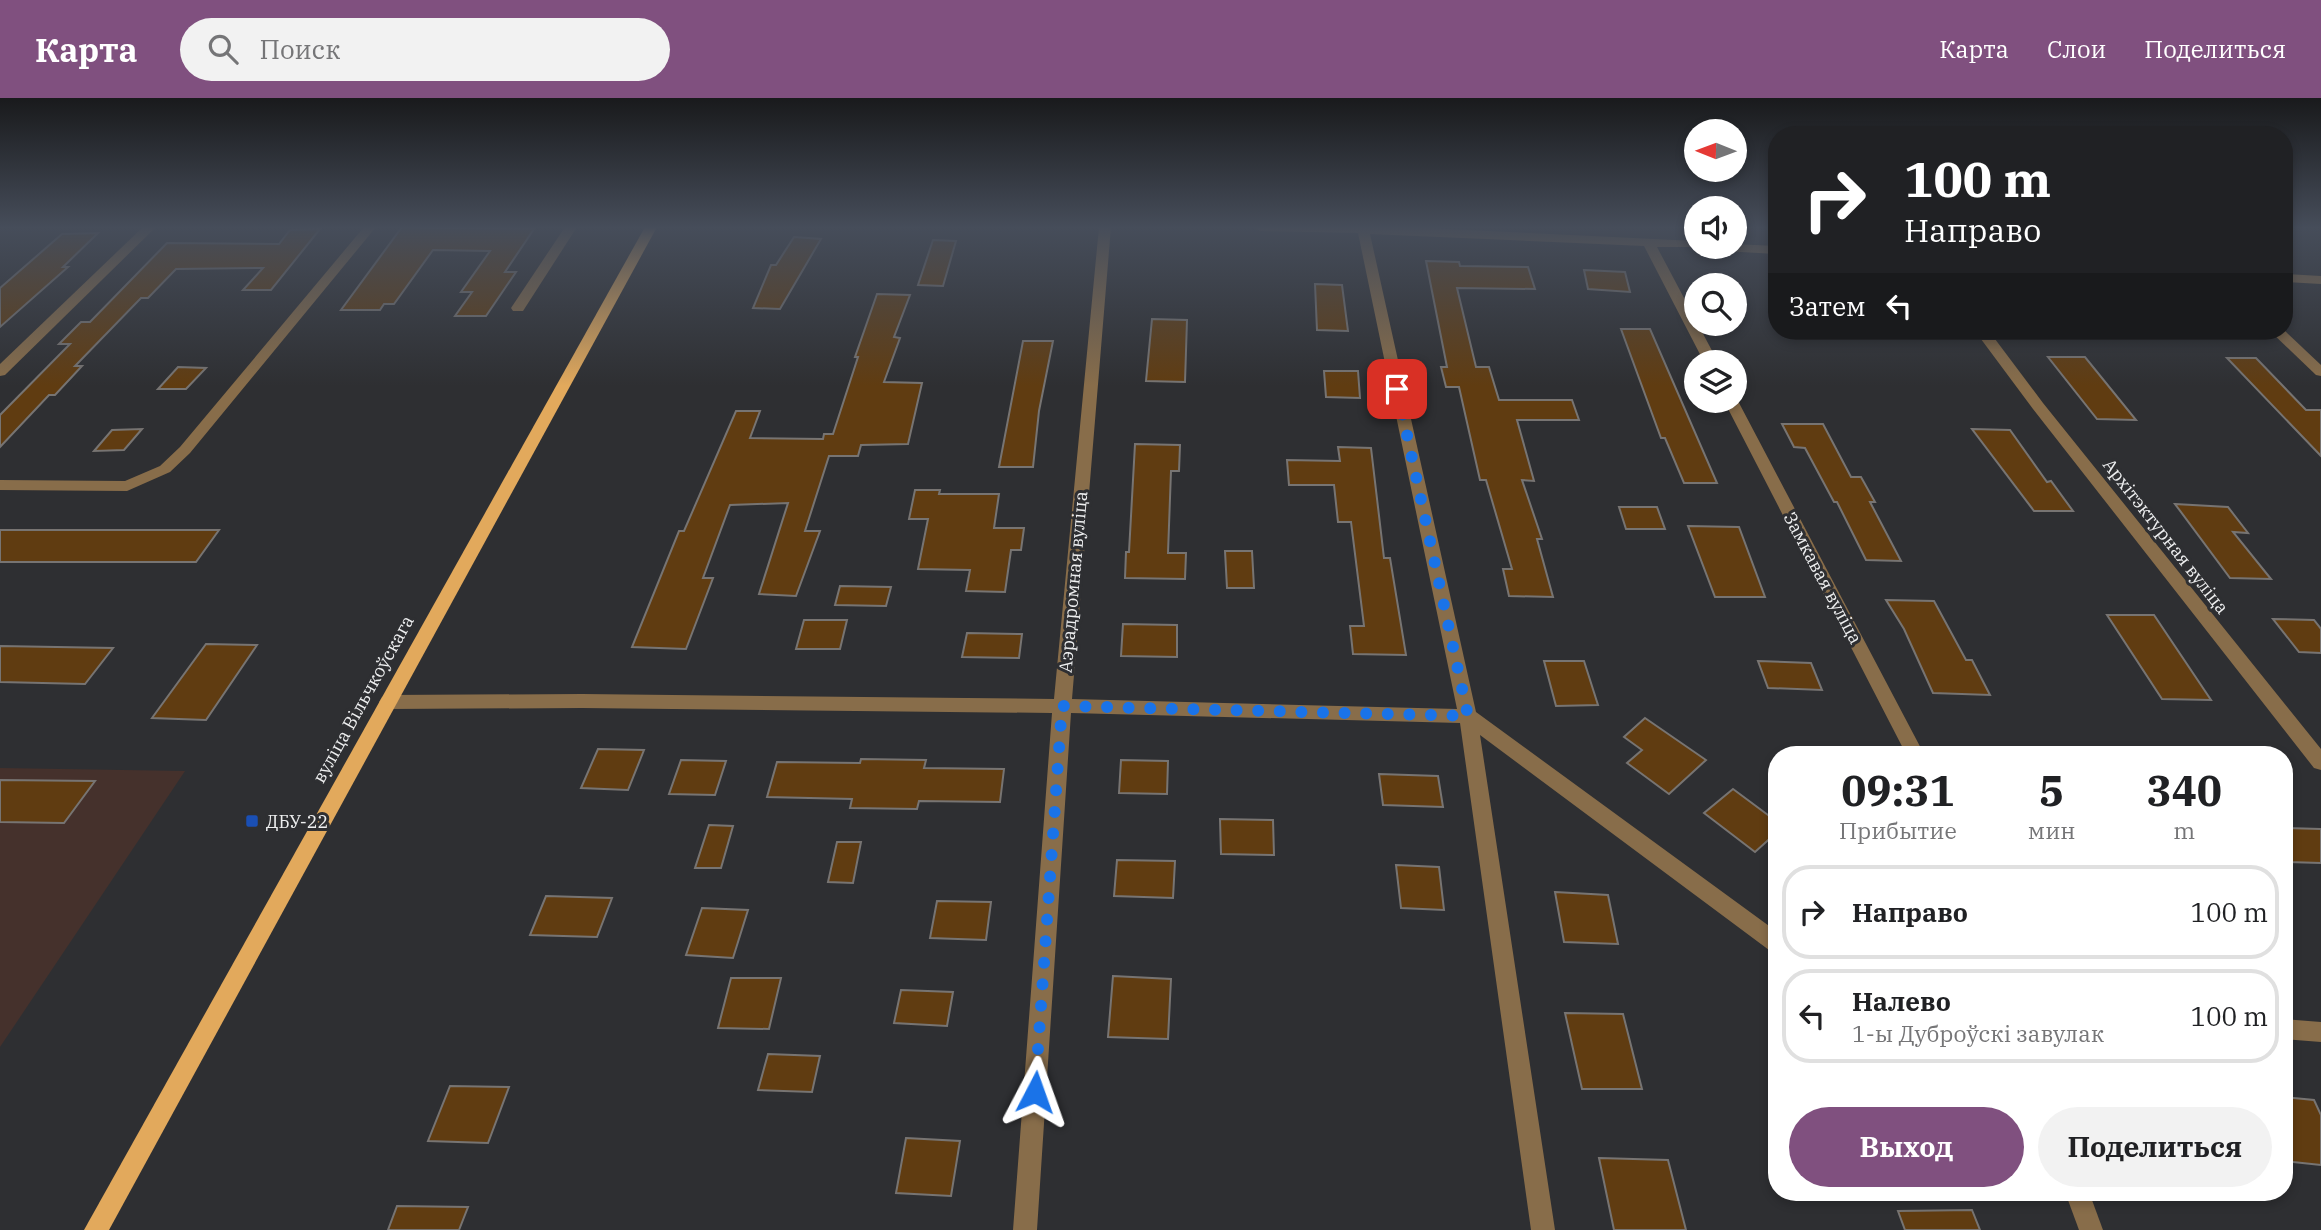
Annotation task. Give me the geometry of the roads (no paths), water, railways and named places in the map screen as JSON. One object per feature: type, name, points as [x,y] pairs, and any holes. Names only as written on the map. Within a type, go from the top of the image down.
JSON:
[{"type":"main road","name":"вуліца Вільчкоўскага","points":[[96,1230],[622,280]]},
{"type":"street","points":[[0,372],[95,280]]},
{"type":"street","points":[[0,485],[127,486],[166,469],[185,450],[326,280]]},
{"type":"street","points":[[518,308],[536,280]]},
{"type":"street","name":"Аэрадромная вуліца","points":[[1026,1230],[1062,706],[1100,280]]},
{"type":"street","points":[[1374,280],[1468,716],[1543,1230]]},
{"type":"street","points":[[1668,280],[1705,350]]},
{"type":"street","name":"Архітэктурная вуліца","points":[[1989,340],[2321,763]]},
{"type":"street","points":[[2287,340],[2321,372]]},
{"type":"street","name":"Замкавая вуліца","points":[[1737,413],[1911,746]]},
{"type":"street","points":[[388,702],[582,701],[1062,706],[1468,716],[1768,937]]},
{"type":"street","points":[[2293,1030],[2321,1032]]},
{"type":"street","points":[[2080,1201],[2091,1230]]},
{"type":"place","name":"ДБУ-22","points":[[252,821]]}]
